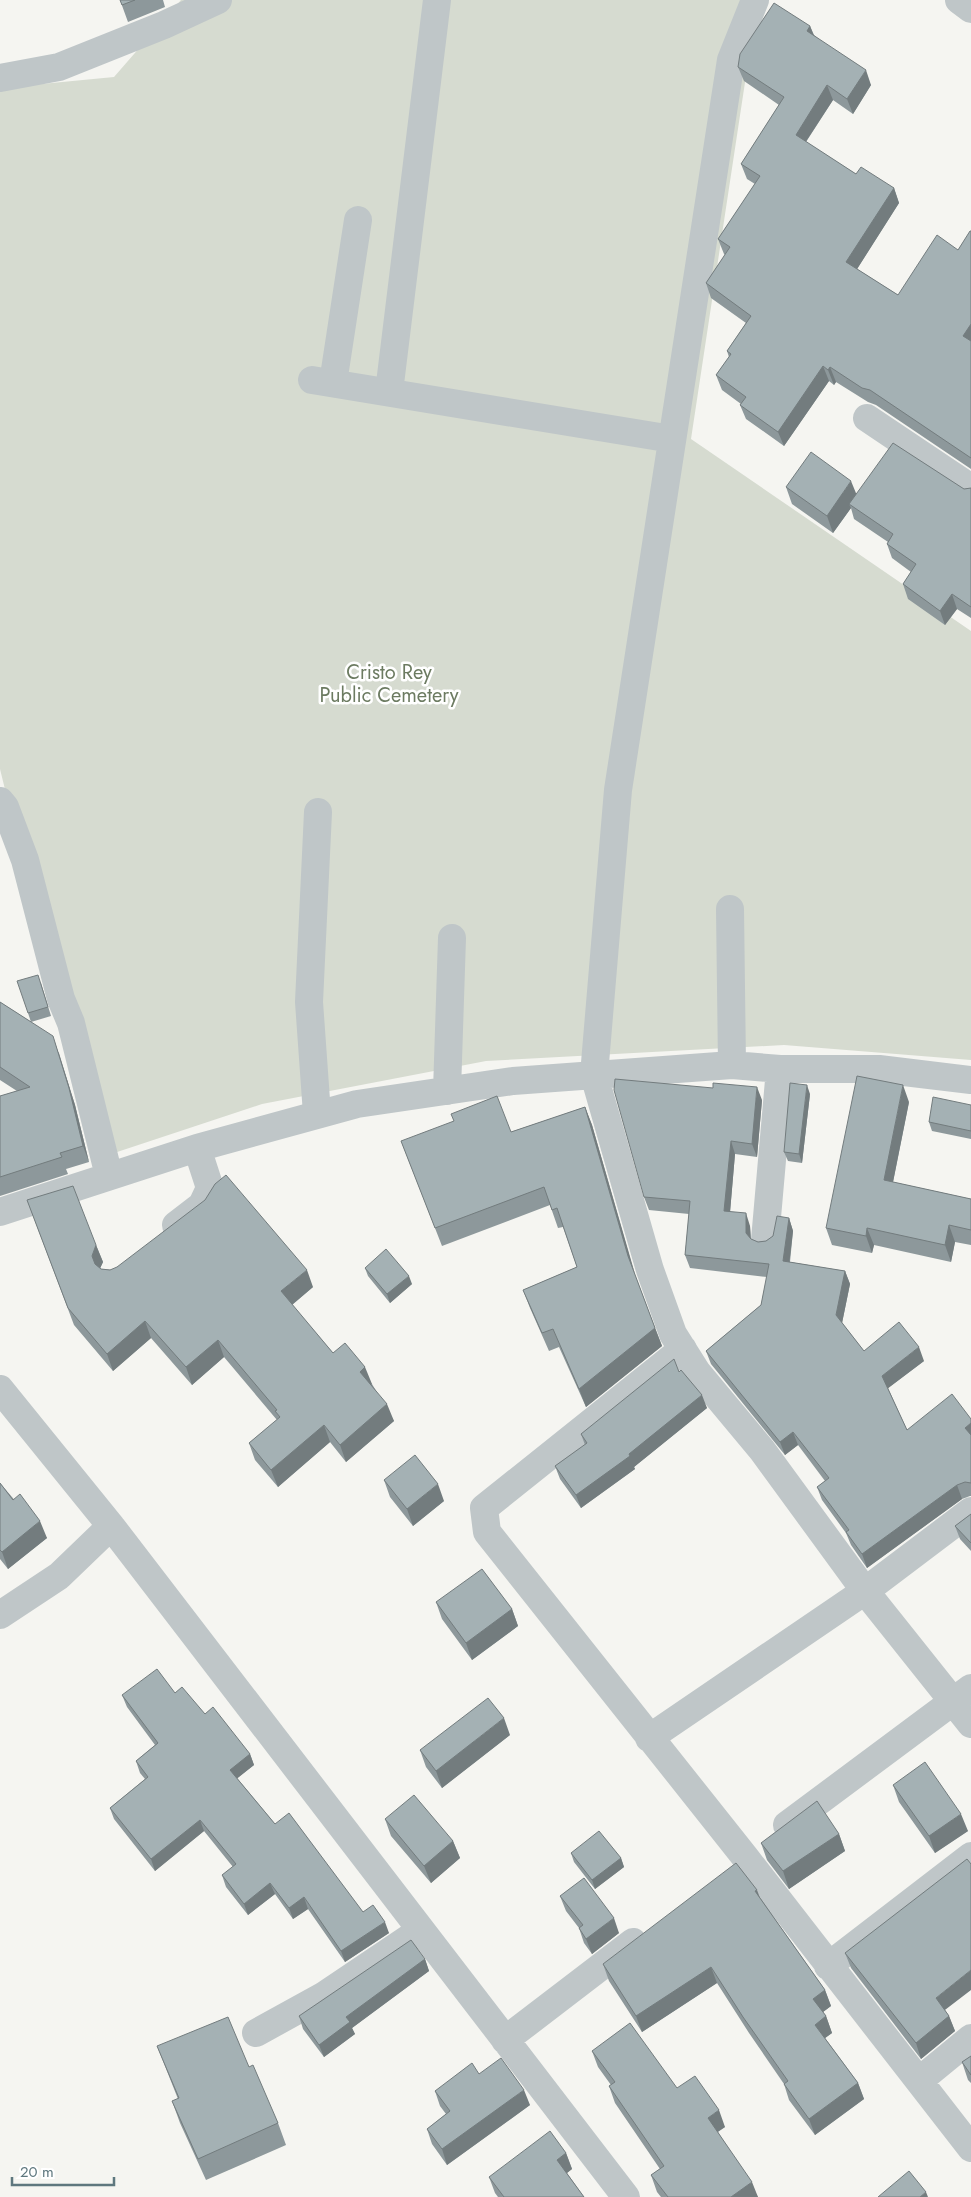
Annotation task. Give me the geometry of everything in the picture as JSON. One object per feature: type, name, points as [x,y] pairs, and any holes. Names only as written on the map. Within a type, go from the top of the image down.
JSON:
[{"type":"street","points":[[0,78],[59,67],[164,25],[218,0]]},
{"type":"street","points":[[389,392],[437,0]]},
{"type":"street","points":[[755,0],[731,60],[618,790],[594,1075],[650,1270],[673,1334],[698,1372],[762,1450],[865,1591],[963,1695],[971,1724]]},
{"type":"street","points":[[959,0],[971,9]]},
{"type":"street","points":[[358,220],[323,381],[672,439]]},
{"type":"street","points":[[867,418],[971,488]]},
{"type":"street","points":[[0,800],[5,807],[25,860],[61,998],[71,1022],[108,1176]]},
{"type":"street","points":[[317,1114],[309,1002],[318,812]]},
{"type":"street","points":[[730,909],[732,1065]]},
{"type":"street","points":[[447,1090],[452,938]]},
{"type":"street","points":[[0,1212],[197,1148],[317,1114],[357,1104],[513,1081],[732,1065],[780,1069],[878,1069],[971,1080]]},
{"type":"street","points":[[765,1240],[780,1069]]},
{"type":"street","points":[[154,1242],[202,1205],[207,1197],[210,1188],[197,1148]]},
{"type":"street","points":[[683,1349],[484,1508],[487,1532],[745,1857],[971,2148]]},
{"type":"street","points":[[0,1389],[111,1526],[626,2197]]},
{"type":"street","points":[[649,1738],[865,1591],[971,1512]]},
{"type":"street","points":[[0,1615],[59,1576],[111,1526]]},
{"type":"street","points":[[722,1874],[963,1695]]},
{"type":"street","points":[[828,1966],[971,1856]]},
{"type":"street","points":[[505,2040],[652,1928]]},
{"type":"street","points":[[256,2033],[323,1996],[421,1930]]},
{"type":"street","points":[[920,2080],[971,2038]]},
{"type":"green space","name":"Cristo Rey Public Cemetery","points":[[181,0],[754,0],[754,23],[691,439],[971,631],[971,1060],[784,1045],[486,1061],[262,1104],[96,1159],[0,769],[0,88],[114,77]]},
{"type":"building","points":[[120,0],[135,0],[122,5]]},
{"type":"building","points":[[774,3],[810,26],[807,31],[866,70],[847,99],[827,85],[796,135],[856,174],[861,167],[894,188],[846,262],[898,295],[937,235],[958,250],[971,231],[971,324],[963,336],[971,341],[971,458],[870,390],[862,388],[830,367],[828,370],[823,366],[778,432],[740,405],[746,397],[716,375],[731,354],[727,351],[751,316],[706,283],[730,247],[718,239],[760,176],[741,164],[784,97],[738,67],[740,54]]},
{"type":"building","points":[[893,443],[964,489],[971,488],[971,607],[952,594],[940,611],[903,584],[916,564],[887,544],[893,534],[849,504]]},
{"type":"building","points":[[811,452],[851,481],[827,516],[786,487]]},
{"type":"building","points":[[38,975],[48,1007],[28,1013],[17,981]]},
{"type":"building","points":[[0,1002],[53,1036],[69,1088],[83,1146],[60,1153],[62,1157],[0,1177],[0,1096],[30,1087],[0,1067]]},
{"type":"building","points":[[857,1076],[903,1085],[884,1180],[971,1199],[971,1230],[949,1225],[945,1245],[867,1228],[866,1236],[826,1228]]},
{"type":"building","points":[[615,1079],[713,1088],[713,1083],[757,1087],[752,1144],[731,1141],[724,1211],[746,1213],[746,1233],[751,1239],[758,1242],[766,1241],[773,1236],[777,1216],[789,1218],[783,1261],[845,1271],[836,1315],[864,1351],[899,1322],[919,1347],[882,1376],[907,1430],[952,1394],[971,1419],[971,1423],[965,1428],[971,1435],[971,1483],[965,1482],[957,1485],[862,1554],[846,1532],[849,1530],[817,1487],[829,1478],[793,1432],[780,1442],[706,1351],[761,1305],[769,1264],[685,1255],[690,1201],[644,1197],[614,1090]]},
{"type":"building","points":[[790,1083],[807,1085],[799,1154],[784,1152]]},
{"type":"building","points":[[497,1096],[511,1132],[585,1107],[628,1256],[655,1328],[579,1389],[553,1329],[542,1333],[523,1290],[577,1267],[557,1208],[552,1210],[544,1187],[435,1228],[401,1141],[454,1121],[451,1114]]},
{"type":"building","points":[[933,1097],[971,1105],[971,1131],[929,1122]]},
{"type":"building","points":[[226,1175],[307,1270],[281,1291],[333,1353],[345,1343],[365,1367],[360,1372],[387,1404],[340,1445],[324,1425],[271,1470],[249,1443],[280,1417],[275,1411],[277,1410],[218,1340],[186,1367],[145,1321],[107,1354],[68,1308],[27,1200],[73,1186],[96,1245],[92,1256],[95,1264],[101,1269],[110,1270],[117,1267],[205,1200],[215,1184]]},
{"type":"building","points":[[386,1249],[409,1276],[387,1294],[365,1268]]},
{"type":"building","points":[[674,1359],[679,1372],[681,1370],[702,1395],[629,1454],[630,1456],[576,1495],[555,1466],[587,1443],[581,1434]]},
{"type":"building","points":[[415,1455],[438,1484],[407,1509],[384,1480]]},
{"type":"building","points":[[0,1483],[13,1500],[20,1494],[40,1521],[2,1552],[0,1550]]},
{"type":"building","points":[[971,1514],[971,1543],[955,1526]]},
{"type":"building","points":[[482,1569],[512,1609],[466,1643],[436,1602]]},
{"type":"building","points":[[157,1669],[175,1693],[182,1687],[205,1714],[213,1707],[250,1754],[230,1770],[275,1824],[289,1813],[363,1912],[373,1905],[385,1922],[341,1951],[304,1897],[289,1908],[270,1883],[244,1904],[222,1875],[236,1864],[200,1820],[151,1859],[110,1808],[148,1777],[136,1761],[158,1743],[122,1695]]},
{"type":"building","points":[[488,1698],[504,1718],[436,1771],[420,1750]]},
{"type":"building","points":[[925,1762],[961,1814],[929,1836],[893,1785]]},
{"type":"building","points":[[414,1795],[453,1841],[424,1866],[385,1819]]},
{"type":"building","points":[[817,1801],[839,1834],[783,1871],[761,1843]]},
{"type":"building","points":[[599,1831],[621,1858],[592,1880],[571,1853]]},
{"type":"building","points":[[967,1859],[971,1864],[971,1970],[936,1998],[949,2016],[916,2043],[845,1953]]},
{"type":"building","points":[[736,1863],[757,1890],[755,1891],[825,1990],[813,1999],[826,2016],[815,2025],[858,2083],[809,2119],[784,2084],[788,2081],[711,1967],[636,2016],[603,1964]]},
{"type":"building","points":[[584,1878],[614,1918],[586,1939],[579,1928],[583,1925],[560,1896]]},
{"type":"building","points":[[411,1940],[425,1959],[346,2017],[350,2022],[319,2045],[299,2016]]},
{"type":"building","points":[[228,2017],[249,2067],[253,2065],[278,2123],[198,2159],[172,2101],[179,2098],[157,2046]]},
{"type":"building","points":[[630,2023],[677,2088],[695,2076],[719,2110],[708,2118],[752,2182],[731,2197],[668,2197],[651,2175],[664,2166],[609,2086],[615,2082],[592,2051]]},
{"type":"building","points":[[971,2056],[971,2075],[962,2062]]},
{"type":"building","points":[[501,2058],[524,2090],[442,2149],[427,2129],[450,2111],[435,2091],[472,2063],[479,2074]]},
{"type":"building","points":[[550,2131],[566,2153],[557,2160],[584,2197],[504,2197],[489,2177]]},
{"type":"building","points":[[909,2171],[926,2192],[920,2197],[878,2197]]}]
